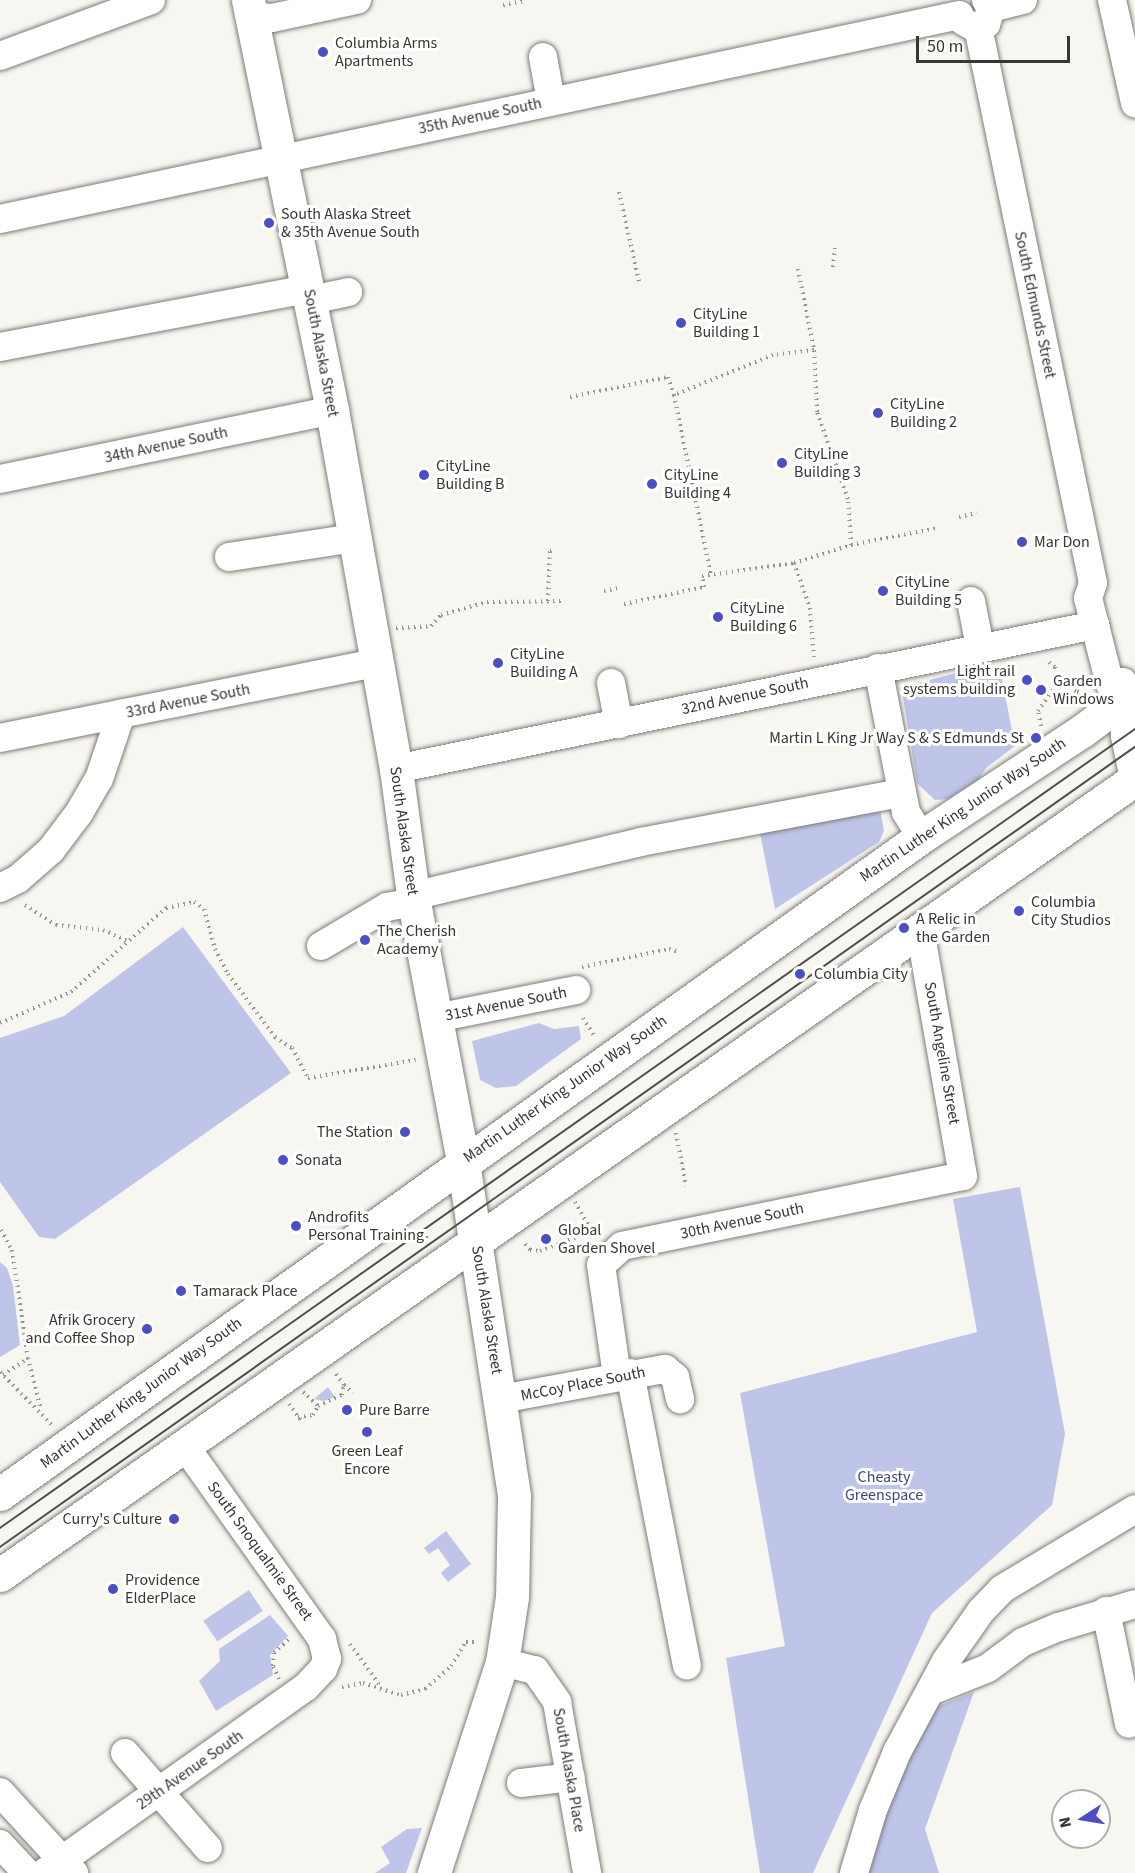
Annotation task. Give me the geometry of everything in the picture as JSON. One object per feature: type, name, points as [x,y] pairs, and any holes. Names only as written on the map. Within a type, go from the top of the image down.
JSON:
[{"type":"main road","name":"South Alaska Street","points":[[249,8],[310,295],[396,769],[413,899],[463,1162],[501,1399],[513,1496],[515,1558],[502,1662],[434,1873]]},
{"type":"main road","name":"Martin Luther King Junior Way South","points":[[0,1494],[921,837],[1082,731],[1116,694]]},
{"type":"main road","points":[[0,1575],[1135,781]]},
{"type":"street","points":[[0,56],[151,0]]},
{"type":"street","points":[[249,8],[272,18],[357,0]]},
{"type":"street","name":"35th Avenue South","points":[[0,219],[1023,0]]},
{"type":"street","points":[[1112,0],[1135,103]]},
{"type":"street","name":"South Edmunds Street","points":[[976,10],[1093,583],[1088,598],[1110,684],[1116,694],[1135,781]]},
{"type":"street","points":[[543,57],[551,101]]},
{"type":"street","points":[[0,347],[310,295],[348,292]]},
{"type":"street","name":"34th Avenue South","points":[[0,478],[332,410]]},
{"type":"street","points":[[229,557],[355,538]]},
{"type":"street","name":"South Edmunds Street","points":[[1093,583],[1102,592],[1123,675],[1116,694]]},
{"type":"street","points":[[970,601],[980,647]]},
{"type":"street","name":"32nd Avenue South","points":[[396,769],[1095,625]]},
{"type":"street","name":"33rd Avenue South","points":[[0,738],[377,663]]},
{"type":"street","points":[[878,668],[901,793],[906,812],[921,837]]},
{"type":"street","points":[[611,683],[619,724]]},
{"type":"street","points":[[0,888],[18,879],[51,850],[78,813],[99,779],[121,714]]},
{"type":"street","points":[[321,946],[387,907],[413,899],[641,842],[901,793]]},
{"type":"street","name":"South Angeline Street","points":[[920,930],[963,1176]]},
{"type":"street","name":"31st Avenue South","points":[[436,1018],[579,979]]},
{"type":"street","name":"30th Avenue South","points":[[624,1374],[602,1265],[622,1246],[963,1176]]},
{"type":"street","name":"McCoy Place South","points":[[501,1399],[624,1374],[664,1369],[675,1377],[680,1399]]},
{"type":"street","points":[[624,1374],[687,1666]]},
{"type":"street","name":"South Snoqualmie Street","points":[[185,1446],[318,1632],[338,1651]]},
{"type":"street","points":[[854,1873],[873,1810],[897,1752],[946,1661],[1002,1589],[1135,1509]]},
{"type":"street","points":[[931,1691],[988,1668],[1023,1642],[1106,1611],[1135,1604]]},
{"type":"street","points":[[1106,1611],[1129,1724]]},
{"type":"street","name":"29th Avenue South","points":[[60,1869],[160,1791],[306,1687],[318,1677],[338,1651]]},
{"type":"street","name":"South Alaska Place","points":[[502,1662],[535,1670],[557,1702],[587,1873]]},
{"type":"street","points":[[125,1753],[207,1848]]},
{"type":"street","points":[[521,1783],[571,1777]]},
{"type":"street","points":[[0,1792],[60,1869]]},
{"type":"street","points":[[0,1844],[27,1873]]},
{"type":"path","points":[[503,4],[523,1]]},
{"type":"path","points":[[619,192],[640,286]]},
{"type":"path","points":[[833,267],[835,248]]},
{"type":"path","points":[[798,269],[814,350],[817,412],[848,499],[850,546]]},
{"type":"path","points":[[674,394],[773,355],[814,350]]},
{"type":"path","points":[[570,397],[668,377],[674,394],[711,575]]},
{"type":"path","points":[[959,517],[977,513]]},
{"type":"path","points":[[624,604],[704,587],[702,576],[794,563],[850,546],[938,528]]},
{"type":"path","points":[[548,601],[550,551],[555,550]]},
{"type":"path","points":[[794,563],[810,608],[814,657]]},
{"type":"path","points":[[604,591],[618,588]]},
{"type":"path","points":[[396,628],[431,626],[441,615],[487,602],[562,601]]},
{"type":"path","points":[[1055,667],[1060,680],[1077,692],[1116,694]]},
{"type":"path","points":[[1046,735],[1038,721],[1038,711],[1060,680]]},
{"type":"path","points":[[0,1023],[71,992],[93,977],[128,941],[166,908],[194,902],[204,909],[215,949],[228,974],[275,1037],[292,1048],[308,1078],[415,1060]]},
{"type":"path","points":[[25,905],[56,925],[103,930],[128,941]]},
{"type":"path","points":[[579,979],[669,949],[678,952]]},
{"type":"path","points":[[583,1018],[595,1036]]},
{"type":"path","points":[[675,1129],[686,1186]]},
{"type":"path","points":[[574,1200],[591,1223],[590,1232],[598,1241]]},
{"type":"path","points":[[1,1230],[12,1250],[28,1358],[41,1410]]},
{"type":"path","points":[[525,1244],[530,1250],[540,1251],[590,1232]]},
{"type":"path","points":[[424,1243],[428,1233]]},
{"type":"path","points":[[28,1358],[2,1373],[41,1410],[53,1426]]},
{"type":"path","points":[[334,1370],[344,1385],[353,1393]]},
{"type":"path","points":[[318,1406],[339,1400],[344,1385]]},
{"type":"path","points":[[303,1392],[318,1406]]},
{"type":"path","points":[[288,1403],[303,1423]]},
{"type":"path","points":[[298,1417],[314,1417],[318,1406]]},
{"type":"path","points":[[275,1674],[274,1653],[291,1637]]},
{"type":"path","points":[[342,1687],[363,1683],[401,1695],[426,1689],[451,1665],[466,1642],[475,1641]]},
{"type":"path","points":[[338,1651],[381,1688]]},
{"type":"green space","points":[[956,673],[976,679],[1001,674],[1015,746],[986,768],[979,779],[948,799],[935,800],[917,783],[902,691],[903,687]]},
{"type":"green space","points":[[879,803],[884,831],[879,842],[775,909],[759,828]]},
{"type":"green space","points":[[183,927],[291,1073],[55,1239],[39,1237],[0,1182],[0,1038],[64,1016]]},
{"type":"green space","points":[[539,1023],[554,1029],[579,1026],[581,1039],[516,1086],[496,1088],[480,1080],[472,1041]]},
{"type":"green space","name":"Cheasty Greenspace","points":[[1020,1187],[1065,1434],[1052,1505],[932,1613],[813,1873],[760,1873],[726,1658],[785,1646],[740,1393],[977,1332],[953,1199]]},
{"type":"green space","points":[[0,1262],[7,1268],[13,1286],[20,1345],[0,1357]]},
{"type":"green space","points":[[328,1387],[335,1397],[324,1401],[314,1399]]},
{"type":"green space","points":[[446,1531],[471,1564],[448,1582],[441,1573],[450,1565],[438,1548],[429,1554],[424,1548]]},
{"type":"green space","points":[[249,1590],[263,1611],[217,1641],[203,1621]]},
{"type":"green space","points":[[270,1615],[288,1636],[270,1655],[273,1675],[216,1711],[199,1681],[220,1661],[219,1649]]},
{"type":"green space","points":[[974,1692],[925,1829],[939,1873],[866,1873],[890,1795],[936,1707]]},
{"type":"green space","points":[[422,1828],[406,1873],[375,1873],[390,1863],[381,1847],[407,1829]]},
{"type":"tram line","points":[[0,1528],[1135,729]]},
{"type":"tram line","points":[[0,1547],[1135,747]]},
{"type":"place","name":"Columbia Arms Apartments","points":[[323,52]]},
{"type":"place","name":"South Alaska Street & 35th Avenue South","points":[[269,223]]},
{"type":"place","name":"CityLine Building 1","points":[[681,323]]},
{"type":"place","name":"CityLine Building 2","points":[[878,413]]},
{"type":"place","name":"CityLine Building 3","points":[[782,463]]},
{"type":"place","name":"CityLine Building B","points":[[424,475]]},
{"type":"place","name":"CityLine Building 4","points":[[652,484]]},
{"type":"place","name":"Mar Don","points":[[1022,542]]},
{"type":"place","name":"CityLine Building 5","points":[[883,591]]},
{"type":"place","name":"CityLine Building 6","points":[[718,617]]},
{"type":"place","name":"CityLine Building A","points":[[498,663]]},
{"type":"place","name":"Light rail systems building","points":[[1027,680]]},
{"type":"place","name":"Garden Windows","points":[[1041,690]]},
{"type":"place","name":"Martin L King Jr Way S & S Edmunds St","points":[[1036,738]]},
{"type":"place","name":"Columbia City Studios","points":[[1019,911]]},
{"type":"place","name":"A Relic in the Garden","points":[[904,928]]},
{"type":"place","name":"The Cherish Academy","points":[[365,940]]},
{"type":"place","name":"Columbia City","points":[[800,974]]},
{"type":"place","name":"The Station","points":[[405,1132]]},
{"type":"place","name":"Sonata","points":[[283,1160]]},
{"type":"place","name":"Androfits Personal Training","points":[[296,1226]]},
{"type":"place","name":"Global Garden Shovel","points":[[546,1239]]},
{"type":"place","name":"Tamarack Place","points":[[181,1291]]},
{"type":"place","name":"Afrik Grocery and Coffee Shop","points":[[147,1329]]},
{"type":"place","name":"Pure Barre","points":[[347,1410]]},
{"type":"place","name":"Green Leaf Encore","points":[[367,1432]]},
{"type":"place","name":"Curry's Culture","points":[[174,1519]]},
{"type":"place","name":"Providence ElderPlace","points":[[113,1589]]}]
